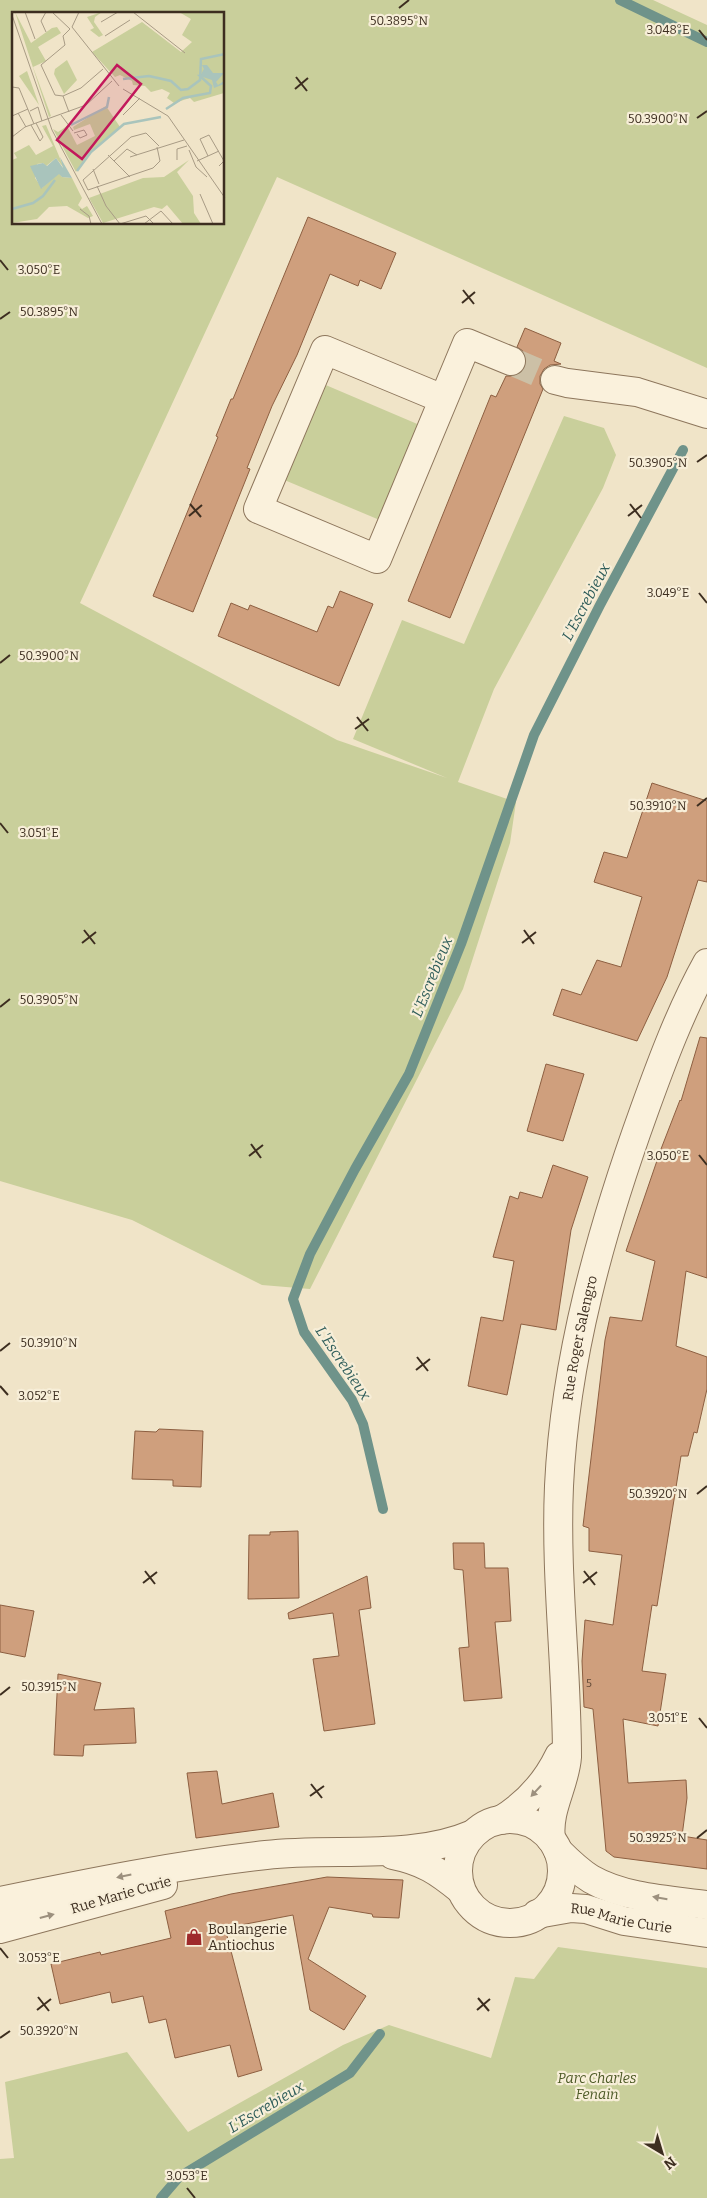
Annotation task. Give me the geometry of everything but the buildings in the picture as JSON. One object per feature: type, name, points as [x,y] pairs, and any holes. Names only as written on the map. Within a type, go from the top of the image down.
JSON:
[{"type":"street","points":[[444,399],[325,350],[258,509],[376,559],[444,399],[467,343],[511,361]]},
{"type":"street","points":[[554,380],[637,392],[707,414]]},
{"type":"street","name":"Rue Roger Salengro","points":[[554,1845],[551,1819],[566,1765],[560,1597],[559,1488],[564,1427],[571,1381],[592,1278],[631,1146],[672,1036],[707,963]]},
{"type":"street","name":"Rue Roger Salengro","points":[[501,1820],[520,1807],[541,1786],[559,1757],[566,1733]]},
{"type":"street","points":[[515,1819],[528,1822],[541,1829],[554,1845],[562,1867],[560,1883],[550,1904],[537,1914],[517,1922],[491,1919],[476,1910],[462,1890],[458,1864],[463,1848],[473,1834],[486,1824],[501,1820],[515,1819]]},
{"type":"street","name":"Rue Marie Curie","points":[[0,1901],[151,1870],[301,1852],[370,1851],[438,1846],[473,1834]]},
{"type":"street","name":"Rue Marie Curie","points":[[554,1845],[582,1873],[607,1886],[659,1898],[707,1905]]},
{"type":"street","name":"Rue Marie Curie","points":[[370,1851],[420,1861],[439,1872],[462,1890]]},
{"type":"street","name":"Rue Marie Curie","points":[[0,1928],[144,1890],[242,1859]]},
{"type":"street","name":"Rue Marie Curie","points":[[537,1914],[578,1908],[624,1921],[707,1934]]},
{"type":"green space","points":[[0,0],[653,0],[707,25],[707,368],[277,177],[80,603],[337,740],[447,778],[353,739],[402,620],[464,644],[564,416],[604,428],[616,455],[603,488],[494,689],[458,782],[516,802],[510,843],[463,989],[310,1289],[262,1285],[132,1220],[0,1181]]},
{"type":"green space","points":[[321,383],[422,426],[382,521],[282,479]]},
{"type":"green space","name":"Parc Charles Fenain","points":[[558,1947],[707,1968],[707,2198],[0,2198],[0,2159],[14,2158],[5,2082],[127,2052],[188,2132],[343,2045],[389,2025],[491,2058],[515,1977],[534,1979]]},
{"type":"waterway","name":"L'Escrebieux","points":[[620,0],[707,42]]},
{"type":"waterway","name":"L'Escrebieux","points":[[383,1509],[363,1424],[352,1400],[304,1332],[293,1299],[310,1254],[355,1169],[409,1074],[461,944],[534,735],[600,605],[683,450]]},
{"type":"waterway","name":"L'Escrebieux","points":[[161,2198],[179,2177],[350,2073],[380,2034]]},
{"type":"tunnel","points":[[511,361],[555,380]]},
{"type":"place","name":"Boulangerie Antiochus","points":[[194,1937]]}]
